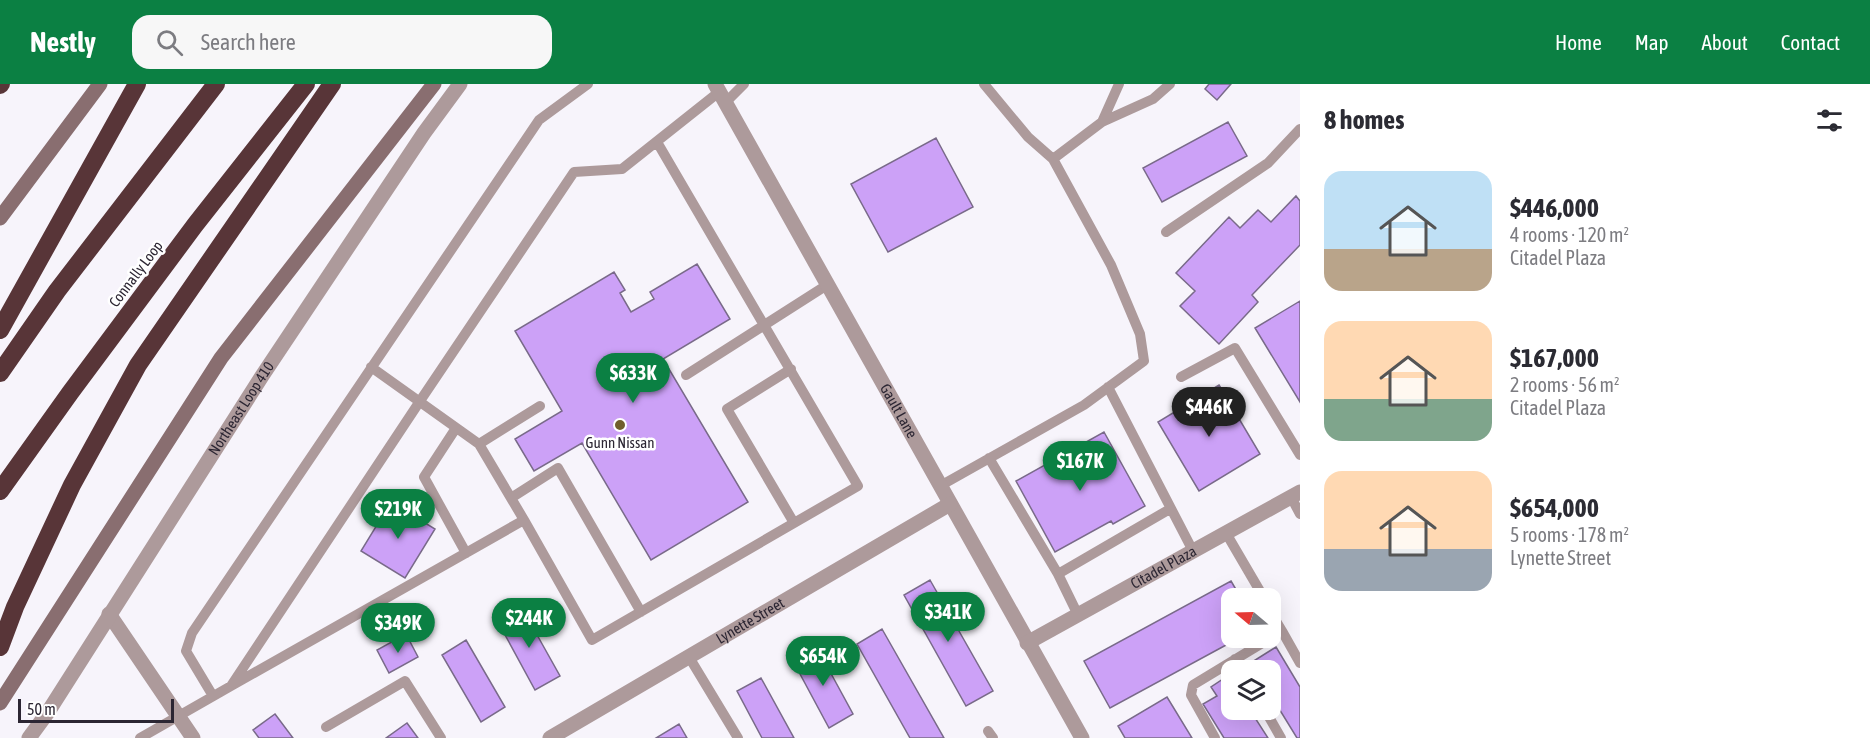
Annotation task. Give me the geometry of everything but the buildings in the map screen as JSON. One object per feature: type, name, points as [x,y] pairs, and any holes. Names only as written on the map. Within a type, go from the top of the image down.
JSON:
[{"type":"highway","points":[[0,330],[137,84]]},
{"type":"highway","points":[[0,373],[57,291],[216,84]]},
{"type":"highway","name":"Connally Loop","points":[[0,491],[63,402],[195,225],[306,84]]},
{"type":"highway","points":[[0,647],[15,607],[72,485],[138,365],[332,84]]},
{"type":"main road","points":[[0,218],[100,84]]},
{"type":"main road","points":[[0,703],[220,358],[434,84]]},
{"type":"street","name":"Northeast Loop 410","points":[[29,738],[48,712],[262,376],[424,133],[460,84]]},
{"type":"street","name":"Gault Lane","points":[[720,93],[1082,738]]},
{"type":"street","name":"Citadel Plaza","points":[[1027,643],[1296,495]]},
{"type":"street","name":"Lynette Street","points":[[550,738],[950,504]]},
{"type":"street","points":[[109,614],[193,738]]},
{"type":"lane","points":[[213,696],[186,651],[192,633],[539,120],[588,84]]},
{"type":"lane","points":[[231,686],[574,172],[622,169],[720,93],[744,84]]},
{"type":"lane","points":[[940,486],[1084,405],[1144,361],[1140,334],[1111,265],[1053,159],[1028,137],[984,84]]},
{"type":"lane","points":[[1102,122],[1119,84]]},
{"type":"lane","points":[[1053,159],[1102,122],[1153,99],[1170,84]]},
{"type":"lane","points":[[1166,232],[1268,163],[1300,129]]},
{"type":"lane","points":[[371,367],[479,444],[592,640],[858,486],[657,142]]},
{"type":"lane","points":[[686,375],[827,285]]},
{"type":"lane","points":[[1181,377],[1235,348],[1300,454]]},
{"type":"lane","points":[[791,369],[727,409],[794,523]]},
{"type":"lane","points":[[1108,387],[1193,551]]},
{"type":"lane","points":[[479,444],[540,406]]},
{"type":"lane","points":[[456,428],[424,477],[466,553]]},
{"type":"lane","points":[[989,458],[1058,574],[1078,615]]},
{"type":"lane","points":[[511,498],[558,468],[641,612]]},
{"type":"lane","points":[[1296,495],[1300,514]]},
{"type":"lane","points":[[1058,574],[1170,509]]},
{"type":"lane","points":[[140,738],[524,520]]},
{"type":"lane","points":[[1226,533],[1258,588]]},
{"type":"lane","points":[[1215,738],[1191,695],[1193,685],[1282,631],[1300,663]]},
{"type":"lane","points":[[689,657],[738,738]]},
{"type":"lane","points":[[326,727],[405,681],[441,738]]},
{"type":"lane","points":[[1271,720],[1281,738]]},
{"type":"place","name":"Gunn Nissan","points":[[620,425]]}]
